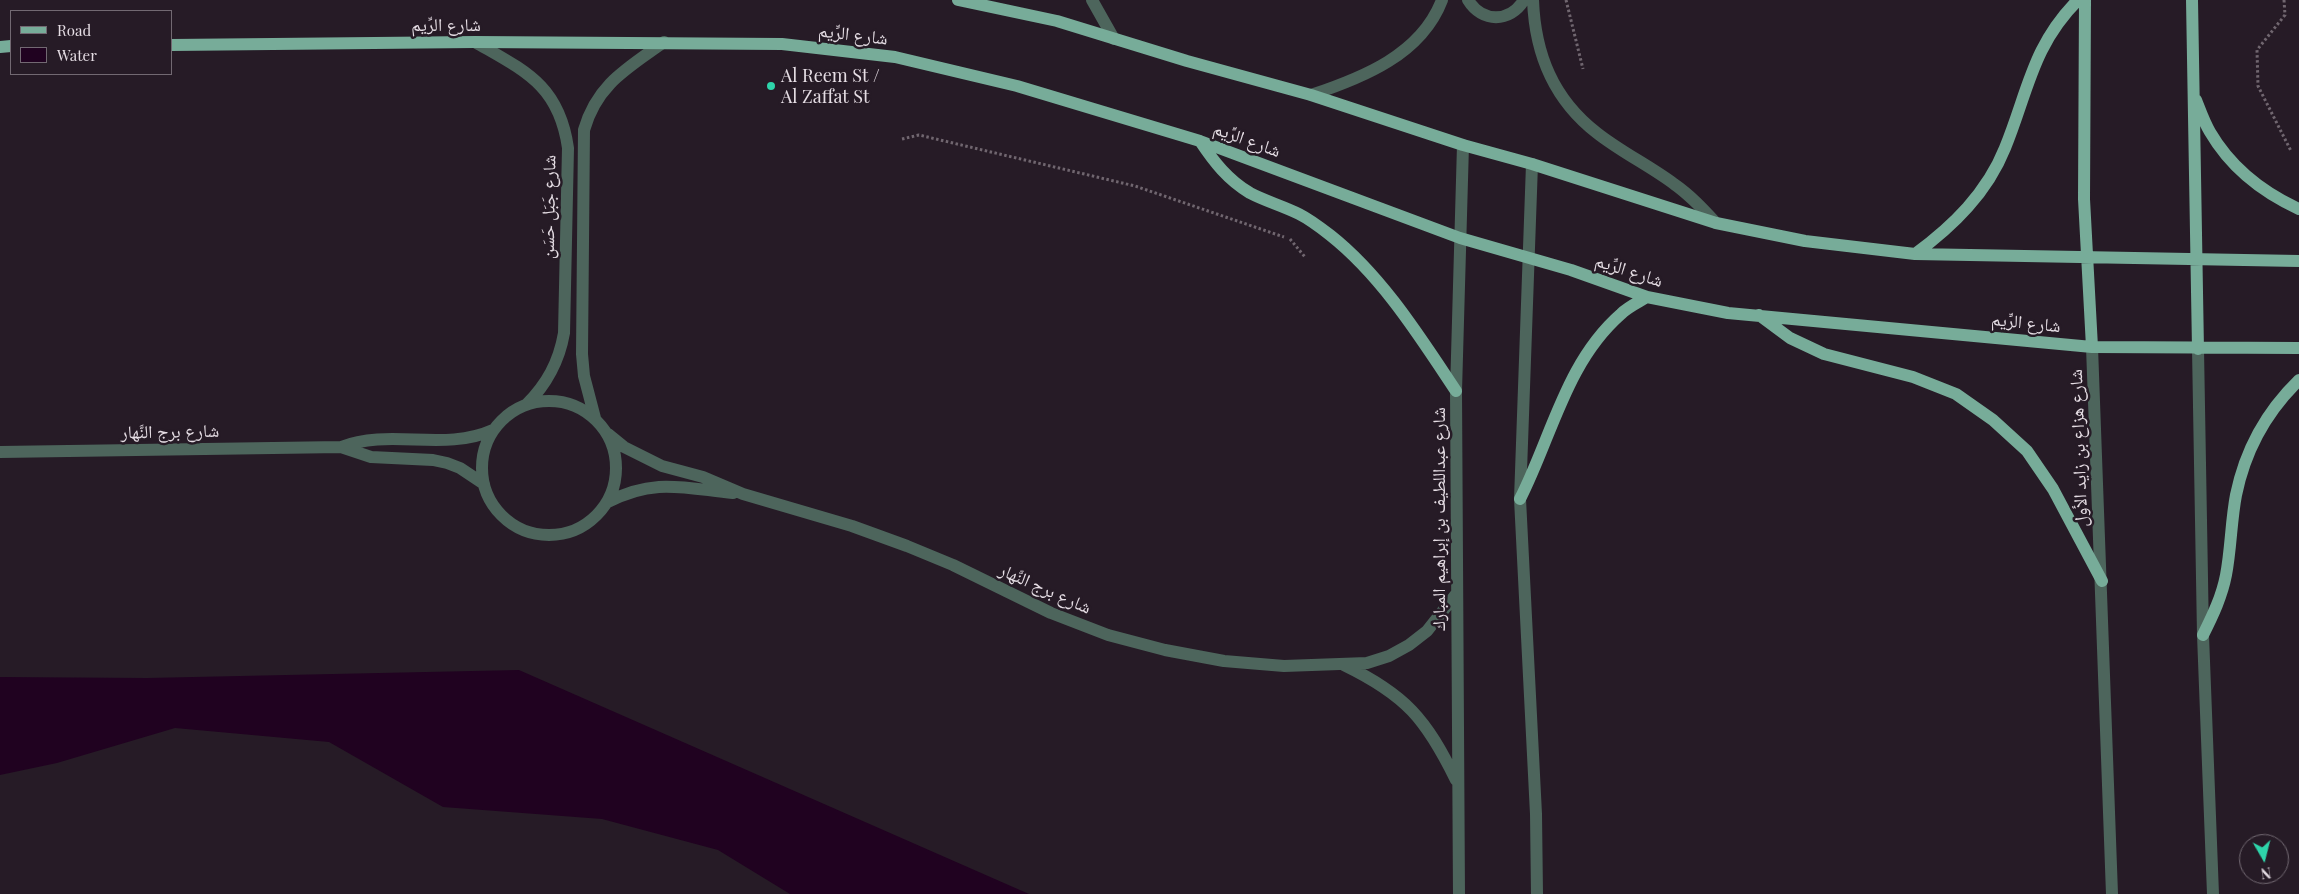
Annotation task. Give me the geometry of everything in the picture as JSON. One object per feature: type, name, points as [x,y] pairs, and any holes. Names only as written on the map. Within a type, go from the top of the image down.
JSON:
[{"type":"main road","points":[[958,0],[1057,21],[1311,95],[1463,145],[1532,164],[1716,223],[1805,241],[1915,254],[2299,261]]},
{"type":"main road","points":[[1915,254],[1943,234],[1967,209],[1988,181],[2004,150],[2031,71],[2044,42],[2062,15],[2078,0]]},
{"type":"main road","name":"شارع هزاع بن زايد الأول","points":[[2085,0],[2084,199],[2092,347]]},
{"type":"main road","points":[[2192,0],[2198,349]]},
{"type":"main road","name":"شارع الرِّيم","points":[[172,45],[664,42],[782,44],[895,57],[1017,86],[1200,142],[1460,238],[1571,270],[1647,297],[1728,312],[2092,347],[2299,348]]},
{"type":"main road","points":[[2193,93],[2209,131],[2233,164],[2272,196],[2299,209]]},
{"type":"main road","points":[[1200,142],[1214,162],[1230,179],[1250,193],[1300,214],[1331,236],[1365,269],[1400,310],[1456,391]]},
{"type":"main road","points":[[1520,499],[1538,461],[1567,388],[1582,362],[1598,338],[1622,313],[1647,297]]},
{"type":"main road","points":[[1759,315],[1790,338],[1824,354],[1913,377],[1956,394],[1992,420],[2028,451],[2053,489],[2102,581]]},
{"type":"main road","points":[[2203,635],[2218,606],[2226,575],[2236,496],[2245,461],[2260,428],[2281,398],[2299,380]]},
{"type":"street","points":[[1092,0],[1114,39]]},
{"type":"street","points":[[1311,95],[1346,84],[1380,68],[1409,46],[1426,27],[1442,0]]},
{"type":"street","points":[[1468,0],[1473,9],[1484,16],[1497,18],[1510,15],[1524,0]]},
{"type":"street","points":[[1533,0],[1536,36],[1542,60],[1553,82],[1573,109],[1597,133],[1675,184],[1716,223]]},
{"type":"street","name":"شارع جَبَل حَسَن","points":[[475,42],[517,66],[539,83],[551,97],[559,113],[568,148],[564,333],[560,352],[541,390],[526,405]]},
{"type":"street","name":"شارع جَبَل حَسَن","points":[[595,418],[584,376],[582,354],[584,130],[588,114],[595,100],[605,87],[626,69],[664,42]]},
{"type":"street","name":"شارع عبداللطيف بن إبراهيم المبارك","points":[[1459,894],[1456,391],[1463,145]]},
{"type":"street","points":[[1532,164],[1520,499],[1536,814],[1537,894]]},
{"type":"street","points":[[565,260],[582,260]]},
{"type":"street","name":"شارع هزاع بن زايد الأول","points":[[2092,347],[2113,875],[2112,894]]},
{"type":"street","points":[[2198,349],[2203,635],[2213,894]]},
{"type":"street","points":[[544,401],[560,402],[578,407],[595,418],[608,434],[615,450],[617,468],[615,486],[608,502],[596,518],[579,529],[560,535],[540,535],[520,529],[504,518],[491,503],[484,484],[483,456],[485,447],[494,430],[516,410],[526,405],[544,401]]},
{"type":"street","name":"شارع برج النَّهار","points":[[0,452],[341,447],[370,439],[451,441],[480,436],[494,430]]},
{"type":"street","name":"شارع برج النَّهار","points":[[608,434],[624,447],[662,466],[703,477],[742,494],[852,526],[907,546],[953,565],[1051,614],[1108,635],[1165,650],[1224,661],[1284,666],[1367,663],[1389,656],[1409,645],[1427,631],[1457,593]]},
{"type":"street","name":"شارع برج النَّهار","points":[[341,447],[371,457],[433,460],[447,463],[460,468],[484,484]]},
{"type":"street","name":"شارع برج النَّهار","points":[[608,502],[639,489],[664,486],[742,494]]},
{"type":"street","name":"شارع برج النَّهار","points":[[1344,665],[1374,679],[1401,699],[1424,723],[1442,751],[1458,782]]},
{"type":"path","points":[[1566,0],[1583,69]]},
{"type":"path","points":[[2284,0],[2285,15],[2257,50],[2258,86],[2291,151]]},
{"type":"path","points":[[902,139],[919,135],[1135,186],[1290,239],[1306,257]]},
{"type":"water","points":[[519,670],[1029,894],[790,894],[718,850],[602,819],[443,807],[329,742],[175,728],[57,763],[0,775],[0,677],[147,678]]},
{"type":"place","name":"Al Reem St / Al Zaffat St","points":[[771,86]]}]
